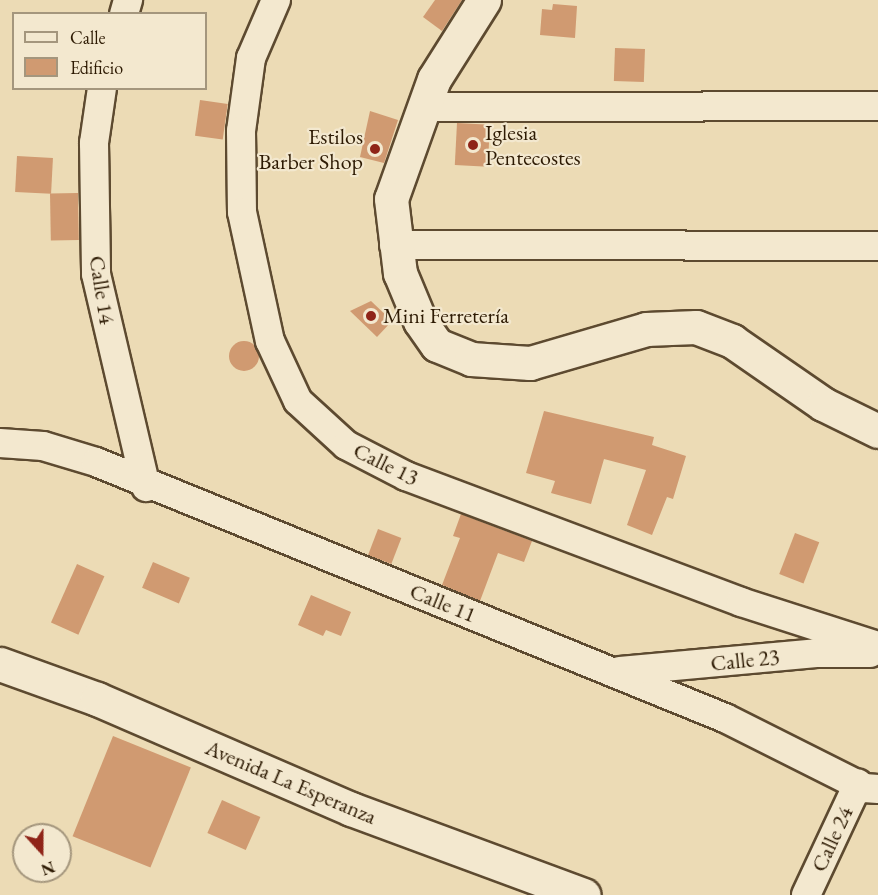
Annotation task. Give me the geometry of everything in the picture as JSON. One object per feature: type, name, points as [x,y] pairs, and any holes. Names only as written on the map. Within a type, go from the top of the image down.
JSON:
[{"type":"main road","points":[[484,0],[449,49],[394,180],[394,245],[400,273],[428,334],[437,345],[471,359],[530,363],[646,329],[696,327],[732,341],[822,404],[878,431]]},
{"type":"main road","name":"Avenida La Esperanza","points":[[0,664],[97,699],[351,809],[584,895]]},
{"type":"street","name":"Calle 13","points":[[276,0],[251,57],[241,131],[242,212],[270,341],[298,401],[346,445],[406,476],[741,602],[878,646]]},
{"type":"street","name":"Calle 14","points":[[102,90],[94,143],[96,274],[146,487]]},
{"type":"street","points":[[423,107],[878,105]]},
{"type":"street","points":[[394,245],[878,246]]},
{"type":"street","name":"Calle 11","points":[[0,443],[43,446],[96,462],[146,487],[725,718],[868,786]]},
{"type":"street","name":"Calle 23","points":[[613,672],[816,652],[878,653]]},
{"type":"street","name":"Calle 24","points":[[806,895],[868,786]]},
{"type":"building","points":[[435,0],[462,0],[442,31],[423,17]]},
{"type":"building","points":[[553,4],[577,6],[575,38],[540,35],[542,9],[552,10]]},
{"type":"building","points":[[615,48],[645,49],[644,82],[614,81]]},
{"type":"building","points":[[200,100],[228,104],[223,140],[195,136]]},
{"type":"building","points":[[370,111],[398,120],[384,163],[360,157]]},
{"type":"building","name":"Iglesia Pentecostes","points":[[457,123],[490,125],[488,167],[455,165]]},
{"type":"building","points":[[17,156],[53,158],[51,194],[15,192]]},
{"type":"building","points":[[50,193],[78,193],[79,240],[51,240]]},
{"type":"building","name":"Mini Ferretería","points":[[371,301],[392,321],[377,337],[350,311]]},
{"type":"building","points":[[244,341],[255,345],[259,356],[255,367],[244,371],[233,367],[229,356],[233,345]]},
{"type":"building","points":[[544,411],[654,437],[652,445],[686,456],[673,499],[667,497],[652,535],[627,525],[646,470],[604,459],[591,504],[551,493],[555,481],[526,473]]},
{"type":"building","points":[[461,514],[532,541],[524,562],[498,553],[480,601],[442,585],[460,538],[453,536]]},
{"type":"building","points":[[378,529],[401,538],[391,564],[368,555]]},
{"type":"building","points":[[795,533],[819,542],[804,583],[779,574]]},
{"type":"building","points":[[153,562],[190,578],[179,603],[142,588]]},
{"type":"building","points":[[77,564],[104,576],[78,635],[51,622]]},
{"type":"building","points":[[311,595],[351,612],[341,636],[326,630],[323,636],[298,625]]},
{"type":"building","points":[[113,736],[191,767],[150,868],[73,836]]},
{"type":"building","points":[[222,800],[260,817],[246,850],[207,833]]},
{"type":"place","name":"Iglesia Pentecostes","points":[[473,145]]},
{"type":"place","name":"Estilos Barber Shop","points":[[375,149]]},
{"type":"place","name":"Mini Ferretería","points":[[371,316]]}]
